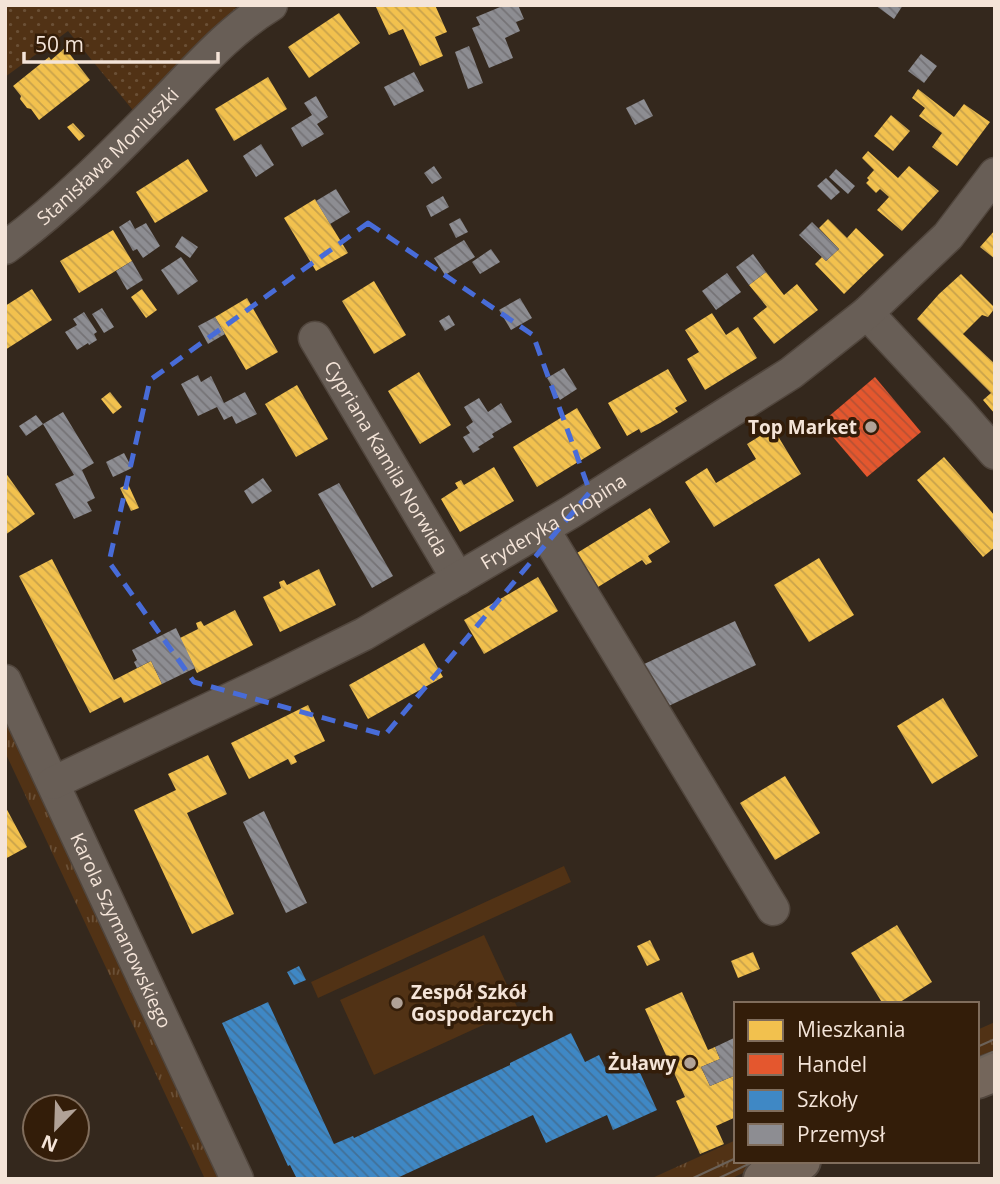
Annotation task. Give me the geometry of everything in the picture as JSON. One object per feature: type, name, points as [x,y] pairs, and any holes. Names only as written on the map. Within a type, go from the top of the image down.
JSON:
[{"type":"main road","points":[[762,1179],[796,1163]]},
{"type":"street","name":"Stanisława Moniuszki","points":[[5,248],[85,182],[226,40],[271,5]]},
{"type":"street","name":"Fryderyka Chopina","points":[[54,783],[364,634],[543,528],[790,373],[867,313],[948,236],[995,174]]},
{"type":"street","points":[[867,313],[995,453]]},
{"type":"street","name":"Cypriana Kamila Norwida","points":[[315,338],[458,579]]},
{"type":"street","points":[[543,528],[773,909]]},
{"type":"street","name":"Karola Szymanowskiego","points":[[5,681],[237,1179]]},
{"type":"highlighted area","points":[[368,223],[533,335],[590,492],[385,735],[194,682],[109,562],[150,380]]},
{"type":"green space","points":[[5,5],[234,5],[239,13],[136,114],[68,31],[5,77]]},
{"type":"green space","points":[[5,710],[223,1179],[205,1179],[5,752]]},
{"type":"green space","points":[[564,866],[571,882],[318,998],[311,982]]},
{"type":"green space","points":[[484,935],[518,1009],[374,1075],[340,1000]]},
{"type":"green space","points":[[995,1022],[995,1057],[979,1064],[979,1029]]},
{"type":"green space","points":[[734,1141],[734,1163],[765,1163],[730,1179],[650,1179]]},
{"type":"building: Mieszkania","points":[[375,5],[435,5],[447,32],[435,37],[443,56],[420,66],[403,29],[389,35]]},
{"type":"building: Mieszkania","points":[[339,13],[360,43],[309,78],[288,47]]},
{"type":"building: Mieszkania","points":[[65,48],[90,80],[39,120],[20,99],[21,96],[13,86],[49,57],[51,60]]},
{"type":"building: Mieszkania","points":[[268,77],[287,109],[234,141],[215,109]]},
{"type":"building: Mieszkania","points":[[918,89],[954,117],[964,104],[990,122],[957,166],[932,147],[942,133],[919,116],[925,108],[912,98]]},
{"type":"building: Mieszkania","points":[[891,115],[910,131],[893,151],[874,136]]},
{"type":"building: Mieszkania","points":[[73,123],[85,136],[79,141],[67,127]]},
{"type":"building: Mieszkania","points":[[868,151],[898,178],[909,166],[939,191],[902,231],[877,210],[889,197],[880,189],[876,193],[866,183],[874,170],[862,158]]},
{"type":"building: Mieszkania","points":[[188,159],[208,191],[155,223],[136,192]]},
{"type":"building: Mieszkania","points":[[315,199],[348,253],[316,271],[284,218]]},
{"type":"building: Mieszkania","points":[[828,219],[847,238],[856,228],[884,255],[844,294],[815,264],[822,257],[826,261],[839,249],[819,228]]},
{"type":"building: Mieszkania","points":[[113,230],[132,261],[79,293],[60,261]]},
{"type":"building: Mieszkania","points":[[995,230],[995,259],[980,247]]},
{"type":"building: Mieszkania","points":[[766,272],[784,295],[797,284],[818,310],[774,344],[753,318],[767,307],[749,285]]},
{"type":"building: Mieszkania","points":[[961,274],[995,308],[988,317],[982,315],[963,334],[995,364],[995,414],[983,400],[991,393],[917,319]]},
{"type":"building: Mieszkania","points":[[374,281],[406,335],[374,354],[342,301]]},
{"type":"building: Mieszkania","points":[[32,289],[52,320],[5,350],[5,306]]},
{"type":"building: Mieszkania","points":[[142,289],[157,310],[146,318],[131,297]]},
{"type":"building: Mieszkania","points":[[247,298],[278,352],[246,370],[215,317]]},
{"type":"building: Mieszkania","points":[[712,313],[726,335],[738,327],[757,358],[705,390],[687,359],[699,352],[685,330]]},
{"type":"building: Mieszkania","points":[[668,369],[687,401],[675,408],[678,412],[660,423],[641,433],[639,429],[627,436],[608,403]]},
{"type":"building: Mieszkania","points":[[419,372],[451,425],[420,444],[388,391]]},
{"type":"building: Mieszkania","points":[[297,385],[328,439],[296,457],[265,404]]},
{"type":"building: Mieszkania","points":[[110,392],[122,407],[113,414],[101,399]]},
{"type":"building: Mieszkania","points":[[577,408],[601,448],[537,487],[513,447]]},
{"type":"building: Mieszkania","points":[[773,428],[801,474],[714,527],[685,482],[707,468],[716,483],[756,459],[747,444]]},
{"type":"building: Mieszkania","points":[[944,457],[995,516],[995,547],[983,557],[917,480]]},
{"type":"building: Mieszkania","points":[[494,467],[514,501],[460,532],[441,499],[458,488],[455,483],[461,480],[464,485]]},
{"type":"building: Mieszkania","points":[[5,472],[35,514],[5,535]]},
{"type":"building: Mieszkania","points":[[128,484],[139,508],[131,511],[120,488]]},
{"type":"building: Mieszkania","points":[[650,508],[670,542],[648,556],[652,562],[646,565],[642,560],[598,587],[577,553]]},
{"type":"building: Mieszkania","points":[[819,558],[854,615],[809,642],[774,585]]},
{"type":"building: Mieszkania","points":[[52,559],[114,680],[151,661],[162,684],[124,703],[121,697],[90,713],[19,576]]},
{"type":"building: Mieszkania","points":[[319,569],[336,605],[280,632],[263,597],[281,588],[279,582],[284,580],[287,585]]},
{"type":"building: Mieszkania","points":[[538,577],[558,611],[484,654],[464,620]]},
{"type":"building: Mieszkania","points":[[235,610],[253,645],[197,673],[180,638],[198,629],[196,623],[201,621],[204,626]]},
{"type":"building: Mieszkania","points":[[424,643],[443,677],[368,719],[349,685]]},
{"type":"building: Mieszkania","points":[[943,698],[978,756],[932,784],[897,726]]},
{"type":"building: Mieszkania","points":[[308,705],[325,741],[294,756],[297,762],[291,765],[288,759],[249,779],[231,743]]},
{"type":"building: Mieszkania","points":[[208,755],[227,794],[187,813],[234,914],[192,934],[134,810],[176,790],[168,774]]},
{"type":"building: Mieszkania","points":[[785,776],[820,833],[775,860],[740,803]]},
{"type":"building: Mieszkania","points":[[5,806],[27,847],[5,859]]},
{"type":"building: Mieszkania","points":[[897,925],[932,982],[900,1002],[882,1002],[851,953]]},
{"type":"building: Mieszkania","points":[[650,940],[660,960],[647,966],[637,946]]},
{"type":"building: Mieszkania","points":[[753,952],[760,969],[738,978],[731,961]]},
{"type":"building: Mieszkania","name":"Żuławy","points":[[682,992],[708,1050],[715,1047],[720,1059],[701,1067],[710,1086],[734,1076],[734,1118],[716,1126],[724,1144],[700,1154],[676,1101],[685,1097],[645,1009]]},
{"type":"building: Handel","name":"Top Market","points":[[875,377],[921,432],[867,477],[821,423]]},
{"type":"building: Szkoły","points":[[299,966],[306,980],[294,985],[287,972]]},
{"type":"building: Szkoły","points":[[268,1002],[334,1144],[353,1136],[354,1138],[510,1065],[571,1033],[585,1062],[599,1055],[605,1067],[632,1055],[657,1110],[613,1130],[607,1115],[546,1143],[533,1115],[395,1179],[297,1179],[290,1165],[288,1166],[222,1023]]},
{"type":"building: Przemysł","points":[[505,5],[518,5],[524,19],[516,22],[520,31],[505,38],[513,58],[489,68],[472,28],[480,25],[476,17]]},
{"type":"building: Przemysł","points":[[875,5],[903,5],[894,19]]},
{"type":"building: Przemysł","points":[[469,46],[483,83],[468,89],[455,52]]},
{"type":"building: Przemysł","points":[[921,54],[937,66],[924,83],[908,71]]},
{"type":"building: Przemysł","points":[[414,72],[424,91],[394,106],[384,87]]},
{"type":"building: Przemysł","points":[[316,96],[328,117],[317,124],[324,134],[302,147],[291,128],[312,115],[304,103]]},
{"type":"building: Przemysł","points":[[644,99],[653,116],[635,125],[626,108]]},
{"type":"building: Przemysł","points":[[261,144],[274,165],[256,177],[243,156]]},
{"type":"building: Przemysł","points":[[434,166],[442,178],[432,184],[424,173]]},
{"type":"building: Przemysł","points":[[836,169],[855,186],[848,194],[829,177]]},
{"type":"building: Przemysł","points":[[826,178],[840,192],[831,200],[817,186]]},
{"type":"building: Przemysł","points":[[336,189],[350,212],[330,224],[316,201]]},
{"type":"building: Przemysł","points":[[443,196],[449,207],[431,217],[426,206]]},
{"type":"building: Przemysł","points":[[460,218],[468,232],[456,238],[449,224]]},
{"type":"building: Przemysł","points":[[130,220],[135,229],[146,223],[160,246],[143,258],[137,249],[133,251],[119,227]]},
{"type":"building: Przemysł","points":[[812,222],[839,249],[826,261],[799,235]]},
{"type":"building: Przemysł","points":[[182,236],[198,247],[190,258],[175,247]]},
{"type":"building: Przemysł","points":[[464,240],[475,257],[445,275],[434,258]]},
{"type":"building: Przemysł","points":[[491,249],[500,262],[480,274],[472,262]]},
{"type":"building: Przemysł","points":[[753,254],[766,272],[749,285],[736,267]]},
{"type":"building: Przemysł","points":[[181,257],[198,281],[178,295],[161,270]]},
{"type":"building: Przemysł","points":[[132,261],[143,280],[127,290],[116,271]]},
{"type":"building: Przemysł","points":[[727,273],[741,292],[716,310],[702,291]]},
{"type":"building: Przemysł","points":[[520,298],[532,318],[511,330],[499,310]]},
{"type":"building: Przemysł","points":[[102,308],[114,327],[104,333],[92,314]]},
{"type":"building: Przemysł","points":[[84,312],[97,332],[94,334],[97,340],[77,350],[65,332],[77,325],[73,319]]},
{"type":"building: Przemysł","points":[[449,315],[455,325],[445,331],[439,321]]},
{"type":"building: Przemysł","points":[[215,317],[225,334],[208,344],[198,326]]},
{"type":"building: Przemysł","points":[[564,368],[577,389],[560,400],[547,378]]},
{"type":"building: Przemysł","points":[[198,375],[201,382],[211,376],[224,403],[245,392],[257,414],[236,424],[232,416],[224,420],[217,407],[198,416],[181,384]]},
{"type":"building: Przemysł","points":[[479,398],[488,412],[501,403],[512,422],[492,434],[494,437],[473,453],[463,437],[470,433],[466,427],[473,422],[464,407]]},
{"type":"building: Przemysł","points":[[63,412],[94,463],[82,470],[95,498],[87,502],[92,511],[74,519],[55,484],[74,475],[43,424]]},
{"type":"building: Przemysł","points":[[36,415],[43,424],[26,436],[19,426]]},
{"type":"building: Przemysł","points":[[124,453],[132,468],[113,477],[106,462]]},
{"type":"building: Przemysł","points":[[263,478],[272,491],[252,504],[244,491]]},
{"type":"building: Przemysł","points":[[339,483],[393,576],[372,588],[318,494]]},
{"type":"building: Przemysł","points":[[735,621],[756,665],[660,710],[640,666]]},
{"type":"building: Przemysł","points":[[176,628],[195,668],[162,684],[151,661],[137,668],[134,662],[137,660],[132,650]]},
{"type":"building: Przemysł","points":[[264,811],[307,903],[286,913],[243,822]]},
{"type":"building: Przemysł","points":[[734,1038],[734,1076],[710,1086],[701,1067],[720,1059],[715,1047]]},
{"type":"tram line","points":[[979,1046],[995,1039]]},
{"type":"tram line","points":[[979,1058],[995,1051]]},
{"type":"tram line","points":[[691,1179],[734,1159]]},
{"type":"tram line","points":[[717,1179],[751,1163]]},
{"type":"place","name":"Top Market","points":[[871,427]]},
{"type":"place","name":"Zespół Szkół Gospodarczych","points":[[397,1003]]},
{"type":"place","name":"Żuławy","points":[[690,1063]]}]
